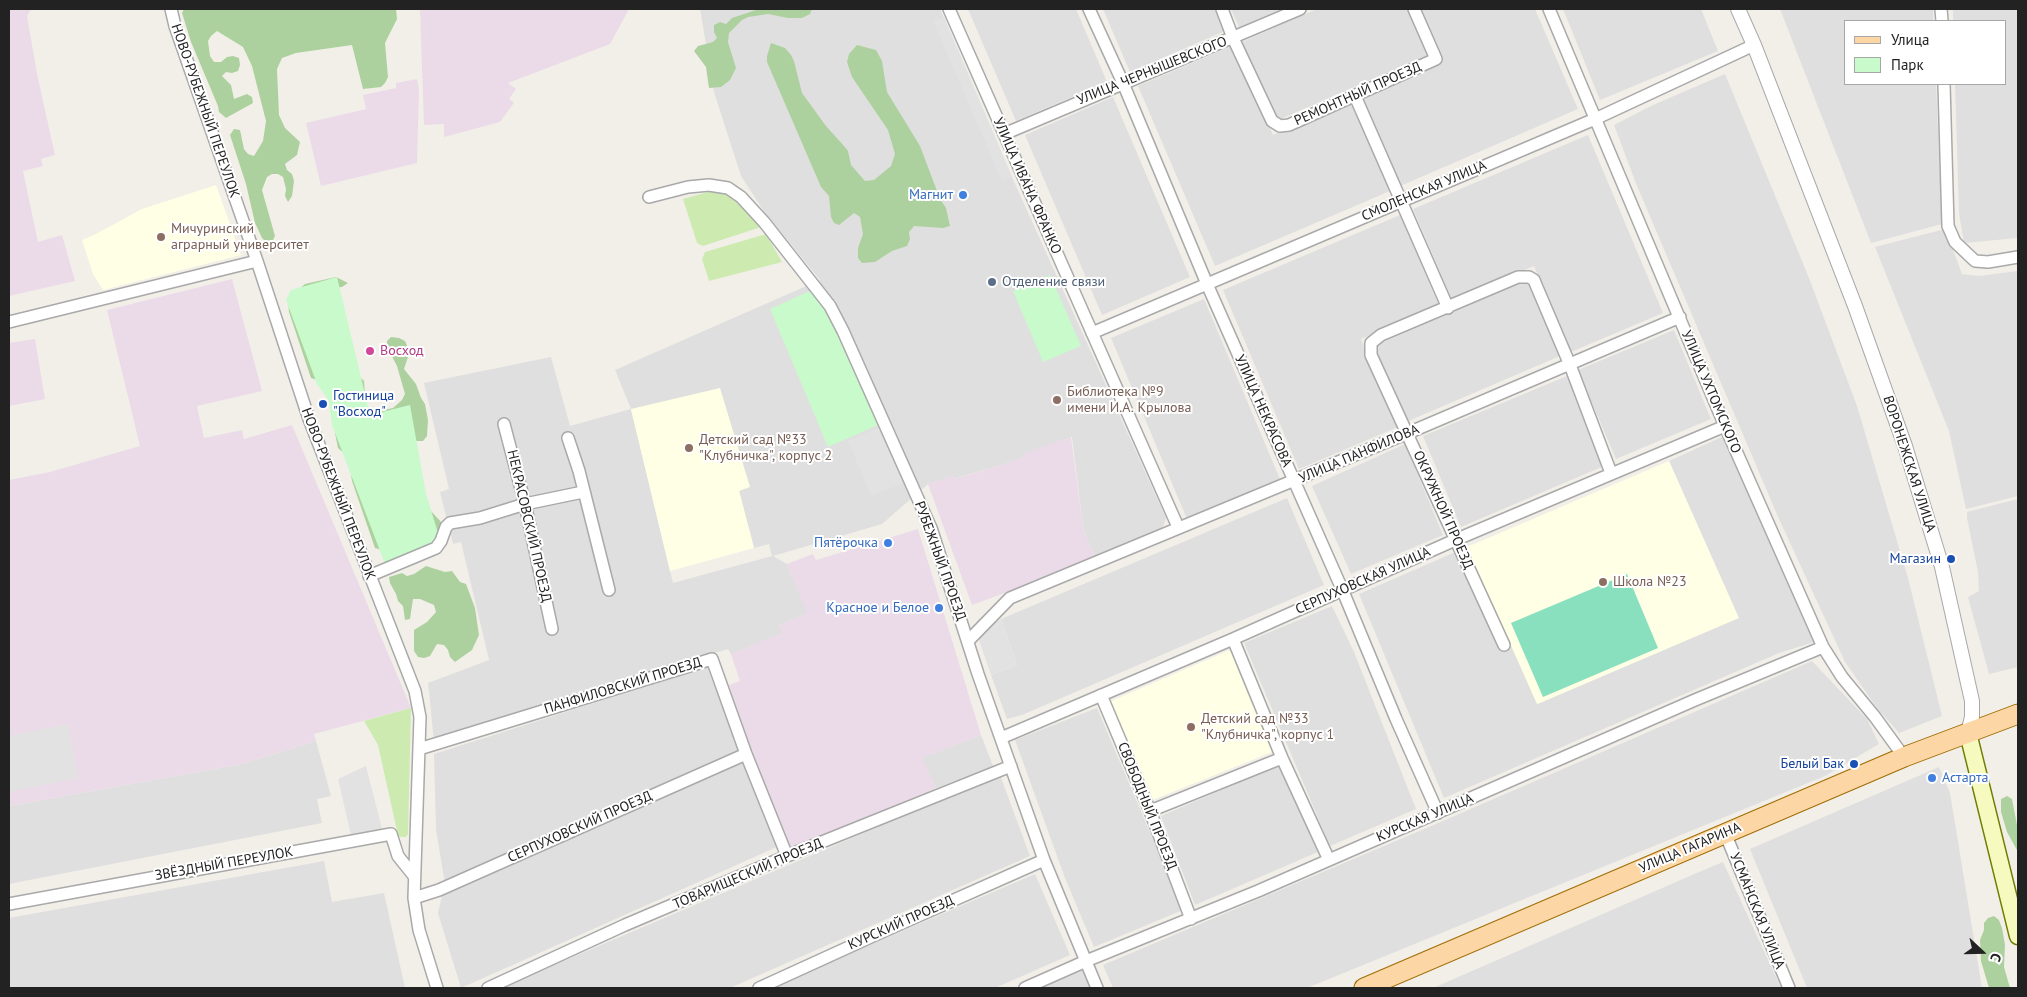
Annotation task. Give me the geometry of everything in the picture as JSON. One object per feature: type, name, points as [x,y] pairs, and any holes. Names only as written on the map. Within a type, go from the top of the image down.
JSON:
[{"type":"main road","name":"УЛИЦА ГАГАРИНА","points":[[1364,988],[1904,757],[2018,714]]},
{"type":"main road","name":"ВОРОНЕЖСКАЯ УЛИЦА","points":[[1968,733],[2014,901],[2018,936]]},
{"type":"street","name":"НОВО-РУБЕЖНЫЙ ПЕРЕУЛОК","points":[[171,9],[175,26],[257,260],[309,420],[415,691],[420,717],[414,898],[419,930],[437,988]]},
{"type":"street","name":"УЛИЦА ИВАНА ФРАНКО","points":[[950,9],[1178,527]]},
{"type":"street","name":"УЛИЦА НЕКРАСОВА","points":[[1089,9],[1438,813]]},
{"type":"street","points":[[1222,9],[1233,38]]},
{"type":"street","name":"УЛИЦА ЧЕРНЫШЕВСКОГО","points":[[1004,134],[1300,9]]},
{"type":"street","name":"РЕМОНТНЫЙ ПРОЕЗД","points":[[1233,38],[1272,122],[1280,126],[1288,126],[1436,59],[1414,9]]},
{"type":"street","name":"УЛИЦА УХТОМСКОГО","points":[[1549,9],[1725,426],[1823,647],[1842,677],[1875,717],[1904,757]]},
{"type":"street","name":"ВОРОНЕЖСКАЯ УЛИЦА","points":[[1738,9],[1754,45],[1855,306],[1905,446],[1942,567],[1968,682],[1972,706],[1972,717],[1968,733]]},
{"type":"street","name":"СМОЛЕНСКАЯ УЛИЦА","points":[[1092,333],[1595,119],[1754,45]]},
{"type":"street","points":[[1944,85],[1948,226],[1955,242],[1976,261],[1988,262],[2018,257]]},
{"type":"street","points":[[1355,96],[1448,308]]},
{"type":"street","name":"РУБЕЖНЫЙ ПРОЕЗД","points":[[649,198],[709,185],[728,188],[741,197],[764,222],[819,290],[843,331],[931,528],[1010,766],[1044,860],[1097,988]]},
{"type":"street","points":[[9,322],[257,260]]},
{"type":"street","name":"ОКРУЖНОЙ ПРОЕЗД","points":[[1504,645],[1371,355],[1371,343],[1381,335],[1518,277],[1529,277],[1534,280],[1570,365],[1611,473]]},
{"type":"street","name":"УЛИЦА ПАНФИЛОВА","points":[[968,641],[1010,598],[1408,433],[1680,317]]},
{"type":"street","name":"НЕКРАСОВСКИЙ ПРОЕЗД","points":[[504,424],[525,504],[552,629]]},
{"type":"street","name":"СЕРПУХОВСКАЯ УЛИЦА","points":[[1000,738],[1233,639],[1455,540],[1725,426]]},
{"type":"street","points":[[568,438],[579,471],[609,590]]},
{"type":"street","points":[[369,576],[436,548],[441,541],[446,527],[450,523],[480,518],[525,504],[583,492]]},
{"type":"street","points":[[1233,639],[1282,758],[1329,860]]},
{"type":"street","name":"КУРСКАЯ УЛИЦА","points":[[1026,988],[1086,961],[1191,919],[1329,860],[1695,700],[1823,647]]},
{"type":"street","name":"ПАНФИЛОВСКИЙ ПРОЕЗД","points":[[419,749],[712,659],[746,754],[787,856]]},
{"type":"street","name":"СВОБОДНЫЙ ПРОЕЗД","points":[[1101,695],[1150,811],[1191,919]]},
{"type":"street","name":"СЕРПУХОВСКИЙ ПРОЕЗД","points":[[414,898],[439,890],[746,754]]},
{"type":"street","points":[[1150,811],[1282,758]]},
{"type":"street","name":"ТОВАРИЩЕСКИЙ ПРОЕЗД","points":[[488,988],[787,856],[1010,766]]},
{"type":"street","name":"УСМАНСКАЯ УЛИЦА","points":[[1725,833],[1790,988]]},
{"type":"street","name":"ЗВЁЗДНЫЙ ПЕРЕУЛОК","points":[[9,904],[391,834],[398,856],[414,876]]},
{"type":"street","name":"КУРСКИЙ ПРОЕЗД","points":[[759,988],[1044,860]]},
{"type":"shaded area","points":[[9,9],[31,9],[27,16],[37,74],[55,155],[41,159],[43,166],[23,171],[38,242],[62,235],[75,281],[9,296]]},
{"type":"shaded area","points":[[420,9],[629,9],[610,44],[508,83],[516,89],[509,99],[514,103],[500,122],[444,137],[444,124],[424,125]]},
{"type":"shaded area","points":[[700,9],[940,9],[1012,177],[1166,518],[1162,529],[1094,556],[1083,529],[1072,437],[1023,455],[1024,458],[954,479],[953,476],[928,484],[882,524],[773,556],[787,564],[808,613],[779,625],[783,633],[731,654],[728,649],[434,741],[428,683],[489,660],[461,542],[453,544],[440,492],[449,489],[424,383],[551,357],[570,426],[631,409],[615,370],[820,280],[763,210],[741,176],[714,92]],"holes":[[[631,410],[750,486],[739,490],[754,548],[769,544],[772,556],[673,583]]]},
{"type":"shaded area","points":[[968,9],[1076,9],[1107,82],[1016,121]]},
{"type":"shaded area","points":[[1103,9],[1216,9],[1225,31],[1130,72]]},
{"type":"shaded area","points":[[1231,9],[1282,9],[1239,27]]},
{"type":"shaded area","points":[[1317,9],[1410,9],[1430,54],[1276,121],[1242,42]]},
{"type":"shaded area","points":[[1421,9],[1535,9],[1578,109],[1398,187],[1360,98],[1443,61]]},
{"type":"shaded area","points":[[1563,9],[1701,9],[1718,51],[1600,100]]},
{"type":"shaded area","points":[[1780,9],[1933,9],[1933,20],[1844,20],[1844,85],[1936,85],[1942,224],[1871,243]]},
{"type":"shaded area","points":[[1953,9],[2018,9],[2018,238],[1964,243],[1959,213],[1955,85],[2007,85],[2007,20],[1953,20]]},
{"type":"shaded area","points":[[944,17],[1012,177],[1002,181],[933,21]]},
{"type":"shaded area","points":[[1234,45],[1273,135],[1352,101],[1390,191],[1215,266],[1138,86]]},
{"type":"shaded area","points":[[1725,74],[1809,278],[1857,406],[1908,578],[1942,716],[1899,733],[1877,708],[1845,662],[1779,519],[1637,186],[1614,125],[1653,105]]},
{"type":"shaded area","points":[[417,79],[419,89],[417,163],[321,186],[306,123],[366,109],[363,95],[396,88],[396,83]]},
{"type":"shaded area","points":[[1113,97],[1190,277],[1102,315],[1025,135]]},
{"type":"shaded area","points":[[1588,135],[1663,313],[1571,352],[1534,266],[1452,300],[1413,209]]},
{"type":"shaded area","name":"Мичуринский аграрный университет","points":[[216,185],[241,255],[103,290],[93,274],[82,240],[142,209]]},
{"type":"shaded area","points":[[1400,215],[1439,306],[1361,339],[1398,427],[1299,469],[1223,290]]},
{"type":"shaded area","points":[[1945,229],[1962,274],[1979,276],[2018,271],[2018,496],[1966,509],[1949,431],[1875,247]]},
{"type":"shaded area","points":[[232,279],[262,391],[197,406],[204,438],[242,430],[244,439],[292,425],[411,708],[314,734],[316,741],[242,764],[9,806],[9,480],[50,472],[140,446],[107,310]]},
{"type":"shaded area","points":[[1528,280],[1560,356],[1406,422],[1374,346]]},
{"type":"shaded area","points":[[1204,299],[1280,479],[1187,519],[1111,338]]},
{"type":"shaded area","points":[[1674,330],[1711,419],[1616,459],[1578,370]]},
{"type":"shaded area","points":[[35,339],[45,399],[9,406],[9,343]]},
{"type":"shaded area","points":[[1567,376],[1604,466],[1461,527],[1423,436]]},
{"type":"shaded area","name":"Детский сад №33 \"Клубничка\", корпус 2","points":[[720,388],[750,487],[739,491],[754,548],[670,571],[631,409]]},
{"type":"shaded area","points":[[884,425],[909,481],[871,496],[848,441]]},
{"type":"shaded area","points":[[1726,435],[1814,642],[1779,653],[1444,798],[1359,594],[1467,547],[1538,704],[1738,618],[1669,461]]},
{"type":"shaded area","points":[[1071,437],[1083,529],[1094,556],[1029,584],[972,605],[928,484],[953,475],[955,479],[1023,458],[1022,454]]},
{"type":"shaded area","points":[[1405,444],[1443,535],[1351,574],[1312,486]]},
{"type":"shaded area","name":"Школа №23","points":[[1669,461],[1739,618],[1537,704],[1467,547]]},
{"type":"shaded area","points":[[1287,498],[1324,585],[1022,715],[1007,719],[991,675],[1017,665],[1001,619]]},
{"type":"shaded area","points":[[2018,499],[2018,667],[1989,674],[1968,597],[1979,591],[1978,572],[1967,512]]},
{"type":"shaded area","points":[[918,529],[981,735],[922,758],[936,788],[792,852],[747,738],[729,685],[740,681],[731,654],[782,633],[779,625],[807,613],[787,564],[813,554],[816,560]]},
{"type":"shaded area","points":[[1332,606],[1354,652],[1416,809],[1330,846],[1244,643]]},
{"type":"shaded area","points":[[1001,619],[1017,665],[991,675],[977,634]]},
{"type":"shaded area","name":"Детский сад №33 \"Клубничка\", корпус 1","points":[[1230,650],[1272,752],[1150,801],[1109,702]]},
{"type":"shaded area","points":[[1812,661],[1867,719],[1879,744],[1825,776],[1307,988],[1113,988],[1103,965],[1429,827]]},
{"type":"shaded area","points":[[707,667],[739,752],[445,884],[436,830],[434,754]]},
{"type":"shaded area","points":[[1097,708],[1183,910],[1094,947],[1065,878],[1015,740]]},
{"type":"shaded area","points":[[68,724],[78,778],[9,792],[9,736]]},
{"type":"shaded area","points":[[981,735],[993,766],[936,788],[921,758]]},
{"type":"shaded area","points":[[316,741],[331,796],[317,799],[322,823],[9,884],[9,806],[242,764]]},
{"type":"shaded area","points":[[743,761],[779,846],[461,988],[438,913],[442,896]]},
{"type":"shaded area","points":[[1279,765],[1318,852],[1195,905],[1161,816]]},
{"type":"shaded area","points":[[366,766],[382,829],[351,835],[338,779]]},
{"type":"shaded area","points":[[1939,767],[1950,793],[1982,988],[1807,988],[1750,849]]},
{"type":"shaded area","points":[[1000,775],[1030,856],[730,988],[500,988]]},
{"type":"shaded area","points":[[324,861],[332,902],[384,893],[405,988],[9,988],[9,918]]},
{"type":"shaded area","points":[[1723,862],[1781,988],[1433,988],[1699,872]]},
{"type":"shaded area","points":[[1035,874],[1070,955],[995,988],[770,988]]},
{"type":"shaded area","points":[[1083,968],[1091,988],[1041,988]]},
{"type":"green space","points":[[184,9],[396,9],[397,19],[385,43],[388,77],[381,87],[363,89],[352,45],[296,53],[282,58],[277,69],[279,115],[285,128],[300,142],[297,155],[285,164],[287,170],[292,174],[294,181],[292,196],[288,202],[285,196],[286,189],[283,177],[278,174],[272,174],[267,177],[262,190],[275,236],[272,242],[266,242],[262,238],[255,223],[246,184],[230,135],[234,129],[240,130],[244,149],[248,154],[254,156],[263,141],[266,121],[252,66],[243,47],[217,31],[211,36],[208,41],[210,56],[214,62],[221,62],[227,57],[233,56],[239,58],[240,65],[238,71],[226,72],[222,76],[231,85],[234,99],[247,94],[252,97],[253,103],[226,118],[219,112],[191,42],[182,13]]},
{"type":"green space","points":[[759,9],[812,9],[810,14],[802,18],[788,18],[768,14],[748,17],[742,20],[729,33],[728,42],[736,68],[730,80],[721,87],[709,88],[706,67],[694,51],[698,46],[713,42],[717,38],[714,32],[714,25],[720,22],[726,24],[732,18]]},
{"type":"green space","points":[[771,43],[785,48],[791,55],[802,93],[826,126],[848,151],[851,165],[865,181],[874,180],[891,166],[895,154],[888,130],[852,77],[847,62],[849,54],[857,45],[876,50],[882,61],[887,92],[920,146],[940,199],[946,208],[950,226],[943,228],[914,226],[909,232],[910,239],[907,246],[892,251],[875,262],[862,263],[858,258],[858,248],[863,234],[860,217],[854,213],[839,225],[834,223],[831,217],[829,196],[821,187],[767,62]]},
{"type":"green space","points":[[715,190],[722,192],[752,215],[761,227],[703,246],[697,243],[683,199]]},
{"type":"green space","points":[[766,234],[782,262],[709,281],[702,259],[705,252]]},
{"type":"green space","points":[[1050,275],[1081,346],[1043,362],[1013,291]]},
{"type":"green space","points":[[336,277],[348,283],[342,287],[328,288],[355,372],[364,381],[364,401],[368,413],[393,408],[402,400],[405,394],[397,366],[387,347],[387,341],[391,337],[399,338],[405,341],[408,348],[409,354],[404,369],[416,384],[425,404],[428,420],[427,436],[423,441],[416,441],[402,430],[430,510],[443,524],[436,537],[382,550],[375,548],[352,481],[351,474],[356,471],[348,457],[338,448],[335,433],[338,421],[330,384],[311,378],[289,312],[288,299],[305,284]]},
{"type":"green space","points":[[337,277],[370,415],[410,405],[426,494],[439,536],[432,545],[385,564],[332,425],[329,401],[317,384],[286,300],[291,290]]},
{"type":"green space","points":[[812,290],[826,309],[842,341],[878,425],[828,447],[770,309]]},
{"type":"green space","points":[[426,566],[445,572],[452,571],[460,582],[466,584],[475,608],[479,635],[472,650],[455,662],[444,645],[437,644],[430,656],[418,657],[414,651],[414,630],[427,622],[436,612],[434,605],[420,599],[413,599],[410,619],[405,620],[403,606],[398,601],[390,583],[389,577],[402,573],[407,576],[414,574]]},
{"type":"green space","points":[[1627,574],[1658,648],[1543,697],[1511,623]]},
{"type":"green space","points":[[411,708],[408,834],[406,837],[402,837],[398,836],[378,745],[364,721]]},
{"type":"green space","points":[[2007,796],[2012,799],[2018,830],[2018,852],[2007,832],[2001,812],[2001,799]]},
{"type":"green space","points":[[1994,916],[1999,920],[2002,928],[2005,945],[2004,967],[2010,988],[1989,988],[1981,961],[1980,940],[1984,930],[1984,923],[1988,918]]},
{"type":"place","name":"Магнит","points":[[963,195]]},
{"type":"place","name":"Мичуринский аграрный университет","points":[[161,237]]},
{"type":"place","name":"Отделение связи","points":[[992,282]]},
{"type":"place","name":"Восход","points":[[370,351]]},
{"type":"place","name":"Библиотека №9 имени И.А. Крылова","points":[[1057,400]]},
{"type":"place","name":"Гостиница \"Восход\"","points":[[323,404]]},
{"type":"place","name":"Детский сад №33 \"Клубничка\", корпус 2","points":[[689,448]]},
{"type":"place","name":"Пятёрочка","points":[[888,543]]},
{"type":"place","name":"Магазин","points":[[1951,559]]},
{"type":"place","name":"Школа №23","points":[[1603,582]]},
{"type":"place","name":"Красное и Белое","points":[[939,608]]},
{"type":"place","name":"Детский сад №33 \"Клубничка\", корпус 1","points":[[1191,727]]},
{"type":"place","name":"Белый Бак","points":[[1854,764]]},
{"type":"place","name":"Астарта","points":[[1932,778]]}]
